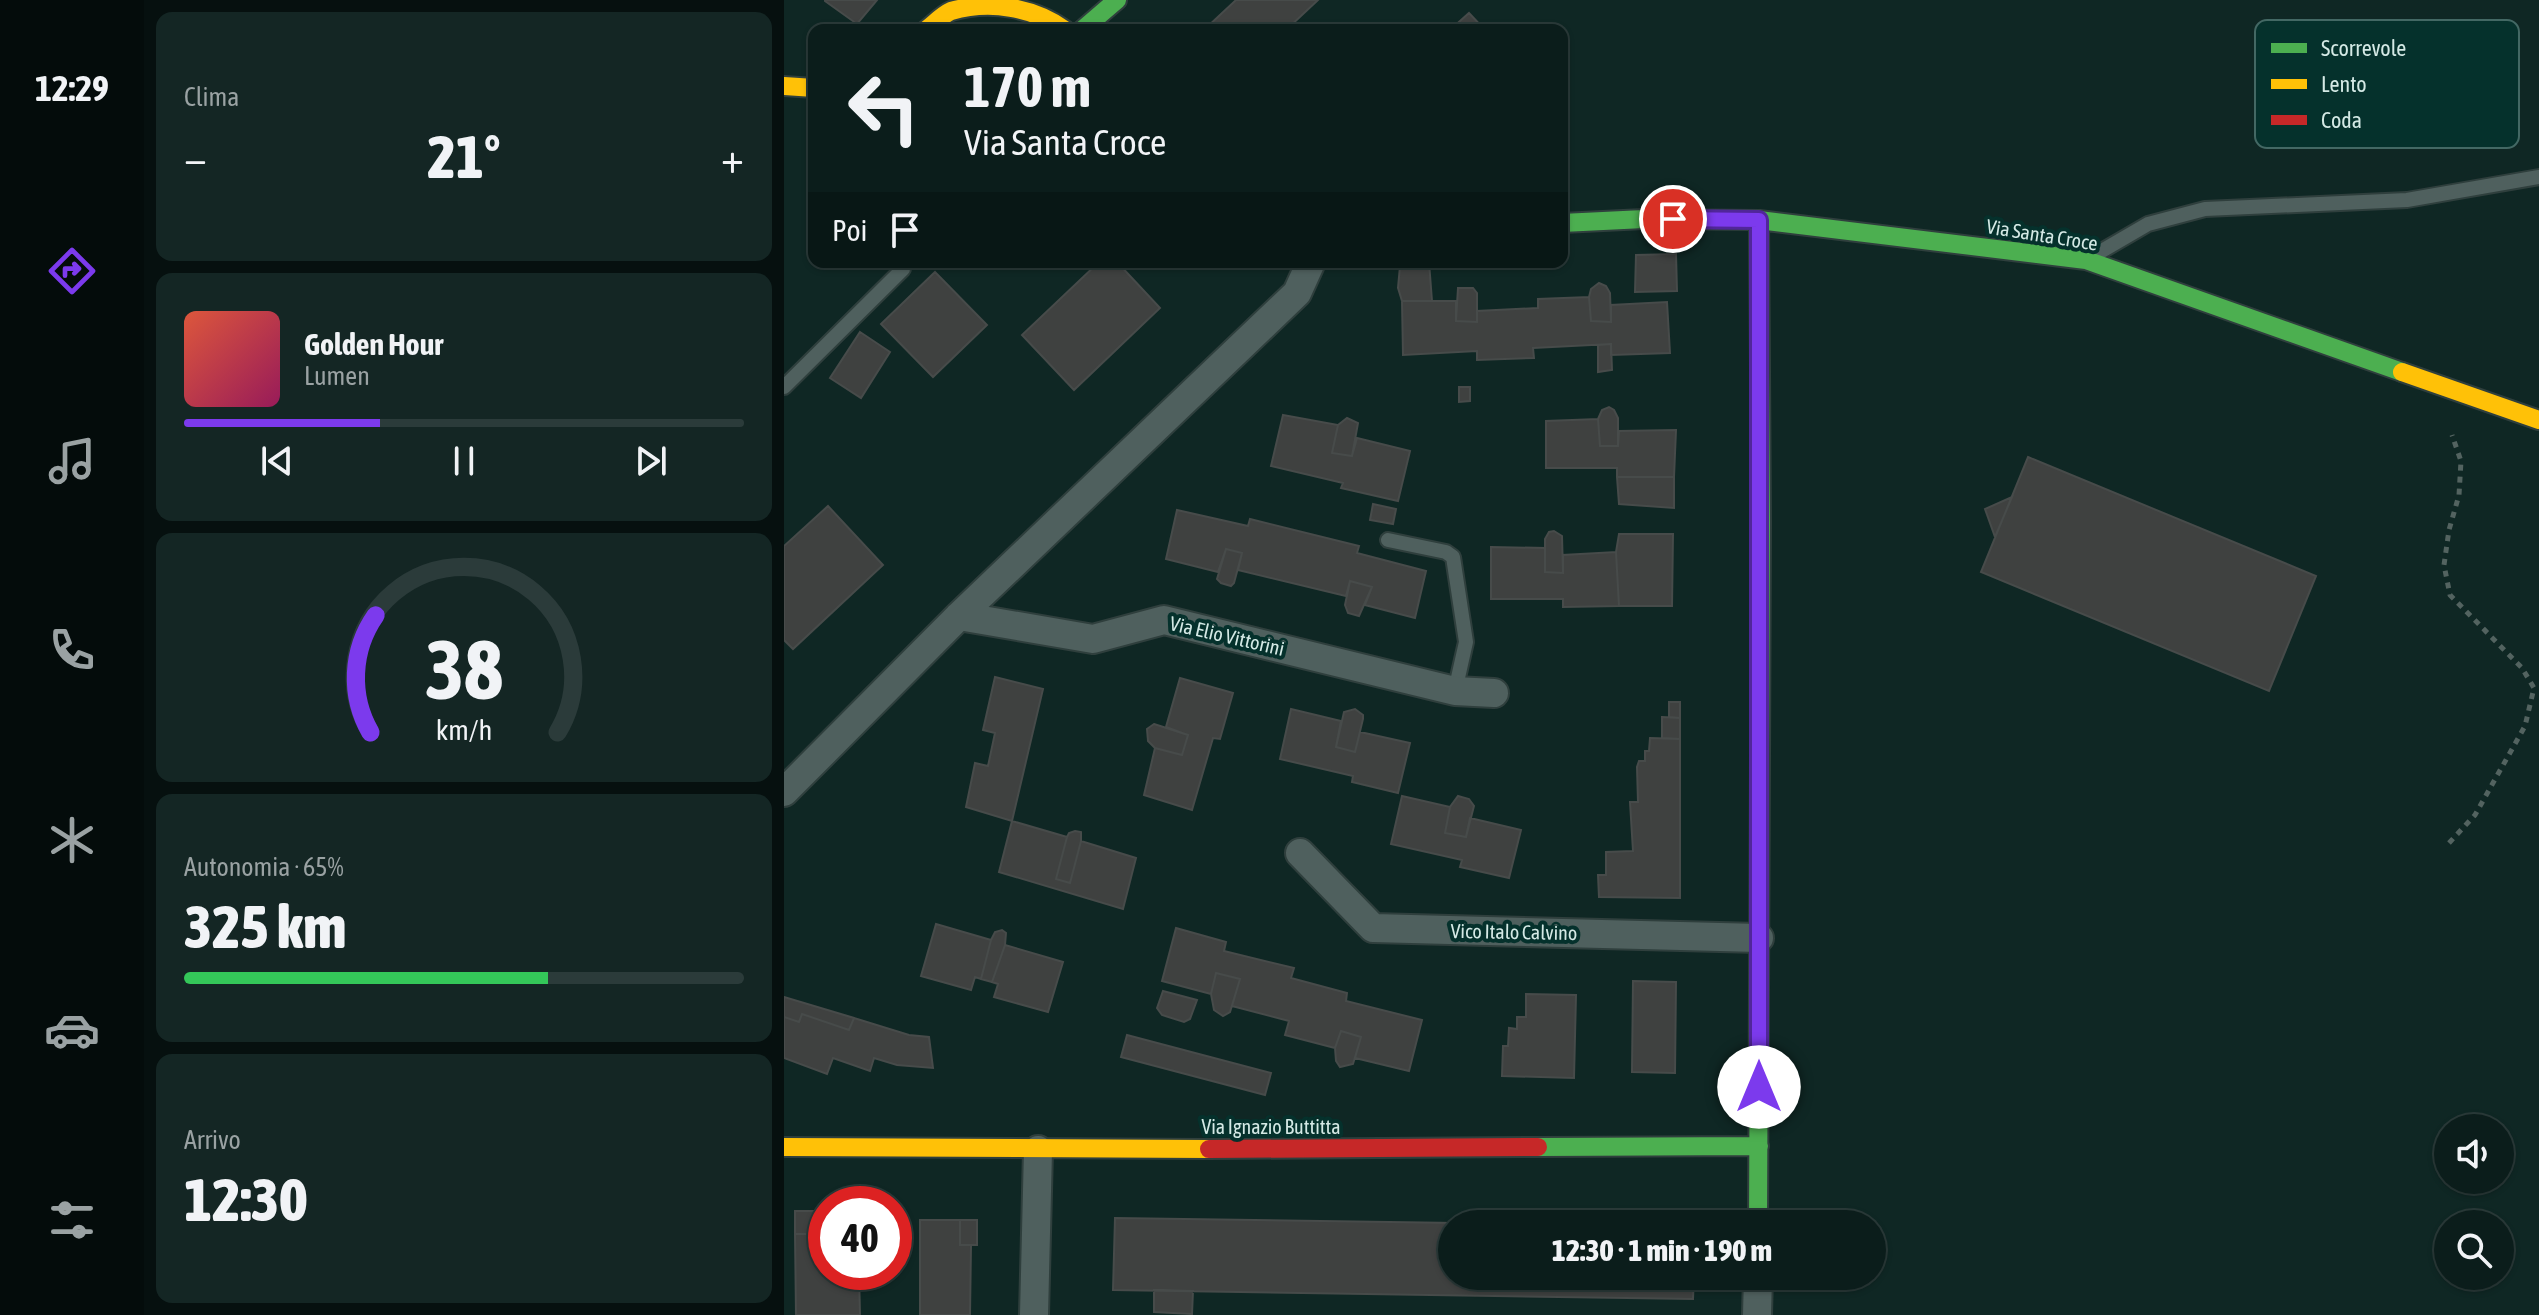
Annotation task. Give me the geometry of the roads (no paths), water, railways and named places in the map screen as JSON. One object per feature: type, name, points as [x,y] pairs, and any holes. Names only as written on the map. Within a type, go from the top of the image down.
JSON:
[{"type":"street","points":[[1089,24],[1117,0]]},
{"type":"street","points":[[934,24],[950,12],[982,1],[1016,2],[1048,15],[1058,24]]},
{"type":"street","points":[[784,86],[808,88]]},
{"type":"street","name":"Via Santa Croce","points":[[1568,223],[1644,219],[1759,220],[2086,260],[2539,420]]},
{"type":"street","points":[[1758,1210],[1759,220]]},
{"type":"street","points":[[784,792],[959,616],[1297,293],[1308,268]]},
{"type":"street","name":"Via Elio Vittorini","points":[[959,616],[1093,639],[1164,620],[1455,691],[1494,693]]},
{"type":"street","name":"Vico Italo Calvino","points":[[1300,853],[1373,928],[1759,938]]},
{"type":"street","name":"Via Ignazio Buttitta","points":[[784,1147],[1038,1150],[1759,1146]]},
{"type":"street","points":[[1034,1315],[1038,1150]]},
{"type":"street","points":[[1757,1315],[1758,1290]]},
{"type":"lane","points":[[2086,260],[2148,224],[2205,209],[2407,200],[2539,177]]},
{"type":"lane","points":[[784,387],[903,269]]},
{"type":"lane","points":[[1388,540],[1446,552],[1453,557],[1466,642],[1455,691]]}]
